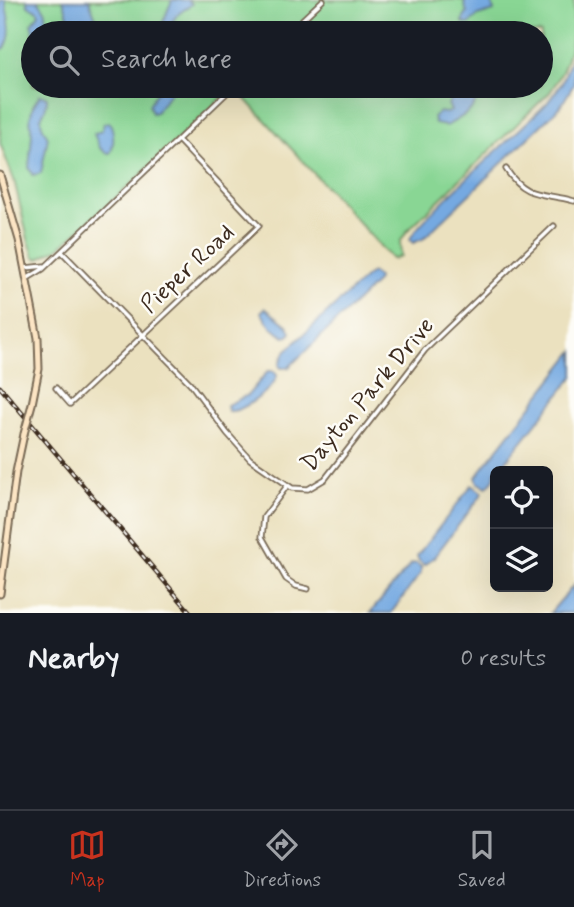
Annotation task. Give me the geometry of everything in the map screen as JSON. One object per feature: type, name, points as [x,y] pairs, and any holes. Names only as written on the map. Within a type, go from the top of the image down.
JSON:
[{"type":"main road","points":[[0,175],[28,278],[39,351],[37,380],[16,472],[0,594]]},
{"type":"street","points":[[301,21],[323,0]]},
{"type":"street","points":[[28,278],[39,273],[222,98]]},
{"type":"street","name":"Pieper Road","points":[[56,388],[70,404],[259,226],[178,140]]},
{"type":"street","points":[[506,169],[528,192],[574,201]]},
{"type":"street","name":"Dayton Park Drive","points":[[62,251],[190,383],[240,449],[287,486],[308,489],[325,479],[425,350],[554,226]]},
{"type":"street","points":[[25,268],[46,265]]},
{"type":"street","points":[[287,486],[264,517],[261,537],[286,579],[307,589]]},
{"type":"green space","points":[[0,0],[574,0],[570,48],[563,70],[553,87],[553,21],[21,21],[21,98],[221,98],[137,179],[59,248],[38,259],[34,256],[28,239],[14,180],[0,143]]},
{"type":"green space","points":[[245,98],[544,98],[407,231],[400,242],[401,256],[392,259]]},
{"type":"water","points":[[0,0],[5,0],[10,31],[5,48],[0,50]]},
{"type":"water","points":[[27,0],[38,0],[46,12],[46,21],[33,21],[39,14],[28,6]]},
{"type":"water","points":[[63,0],[89,0],[97,21],[69,21]]},
{"type":"water","points":[[172,0],[188,0],[192,4],[173,21],[163,21]]},
{"type":"water","points":[[466,0],[491,0],[494,11],[478,16],[472,21],[462,21],[467,13],[464,3]]},
{"type":"water","points":[[574,51],[574,84],[560,107],[423,239],[413,243],[410,240],[415,231],[429,215],[553,98]]},
{"type":"water","points":[[38,98],[47,98],[41,123],[48,137],[41,173],[33,175],[29,168],[32,135],[30,119]]},
{"type":"water","points":[[153,98],[166,98],[156,112],[152,113],[149,105]]},
{"type":"water","points":[[452,98],[475,99],[472,109],[459,118],[446,126],[435,124],[433,117],[439,112],[451,111],[448,104]]},
{"type":"water","points":[[109,122],[113,142],[112,150],[106,153],[100,148],[94,134],[102,130],[104,123]]},
{"type":"water","points":[[372,273],[378,278],[377,282],[288,368],[281,368],[279,365],[285,352]]},
{"type":"water","points":[[265,308],[288,326],[291,332],[289,336],[281,335],[268,323],[261,312]]},
{"type":"water","points":[[574,351],[574,376],[502,466],[490,466],[490,484],[487,487],[478,483],[476,477]]},
{"type":"water","points":[[268,371],[277,375],[264,393],[241,408],[228,411],[227,405],[248,395]]},
{"type":"water","points":[[472,485],[482,492],[480,497],[434,557],[424,565],[417,556]]},
{"type":"water","points":[[416,563],[421,567],[421,573],[391,613],[370,613],[411,564]]},
{"type":"water","points":[[573,586],[574,613],[550,613]]},
{"type":"railway","points":[[0,387],[191,613]]}]
